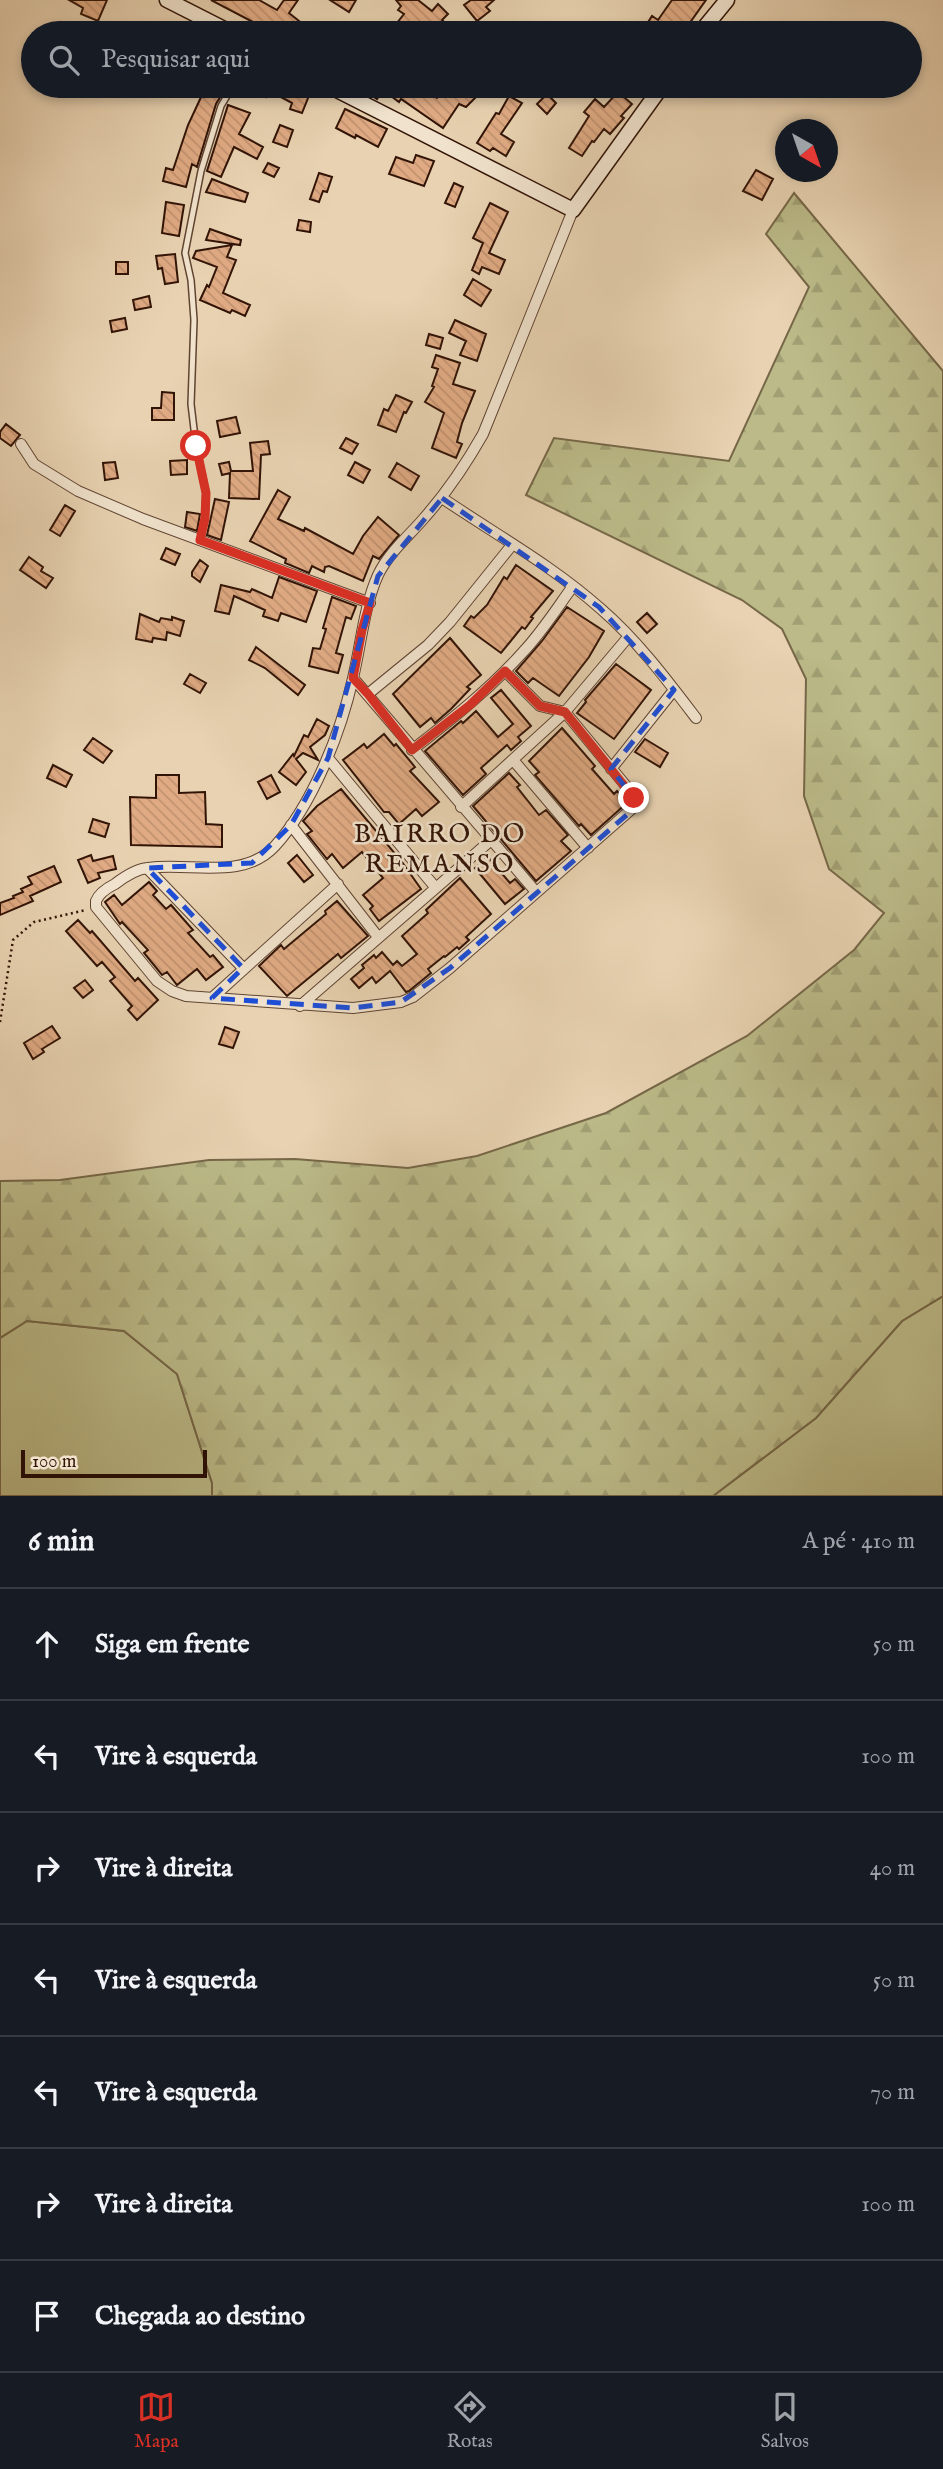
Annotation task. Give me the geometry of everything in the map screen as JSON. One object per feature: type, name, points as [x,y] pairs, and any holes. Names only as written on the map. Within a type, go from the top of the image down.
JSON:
[{"type":"street","points":[[167,0],[208,21]]},
{"type":"street","points":[[710,21],[727,0]]},
{"type":"street","points":[[352,98],[573,211]]},
{"type":"street","points":[[505,671],[540,706],[565,712],[631,792],[634,807],[450,968],[413,997],[393,1003],[353,1008],[186,996],[157,981],[96,907],[96,901],[103,892],[147,868],[198,869],[252,863],[276,845],[291,825],[328,758],[353,678],[362,630],[378,576],[388,559],[442,498],[484,435],[573,211],[653,98]]},
{"type":"street","points":[[21,444],[34,464],[78,491],[370,603]]},
{"type":"street","points":[[442,498],[573,586],[599,607],[629,636],[696,718]]},
{"type":"street","points":[[368,694],[435,638],[471,598],[512,545]]},
{"type":"street","points":[[412,750],[470,705],[505,671],[525,650],[573,586]]},
{"type":"street","points":[[461,807],[565,712],[629,636]]},
{"type":"street","points":[[353,678],[536,892]]},
{"type":"street","points":[[611,769],[674,690]]},
{"type":"street","points":[[328,758],[435,887]]},
{"type":"street","points":[[514,761],[588,848]]},
{"type":"street","points":[[291,825],[378,937]]},
{"type":"street","points":[[300,1006],[490,841]]},
{"type":"street","points":[[147,868],[243,968]]},
{"type":"street","points":[[212,998],[338,884]]},
{"type":"lane","points":[[200,540],[205,518],[206,493],[191,404],[194,320],[191,279],[185,253],[201,171],[226,98]]},
{"type":"path","points":[[0,1022],[13,940],[34,922],[96,907]]},
{"type":"highlighted area","points":[[442,498],[599,607],[674,690],[611,769],[634,798],[629,813],[450,968],[401,1002],[353,1008],[212,998],[243,968],[147,868],[252,863],[291,825],[328,758],[378,576]]},
{"type":"green space","points":[[794,193],[943,371],[943,1296],[902,1321],[816,1418],[713,1496],[212,1496],[212,1483],[177,1374],[124,1331],[27,1321],[0,1338],[0,1181],[60,1180],[209,1160],[295,1159],[408,1168],[477,1156],[606,1113],[747,1036],[854,950],[884,913],[829,869],[804,796],[806,679],[782,629],[742,600],[526,495],[554,438],[729,461],[809,287],[766,234]]},
{"type":"green space","points":[[943,1296],[943,1496],[713,1496],[816,1418],[902,1321]]},
{"type":"green space","points":[[27,1321],[124,1331],[177,1374],[212,1483],[212,1496],[0,1496],[0,1338]]},
{"type":"building","points":[[69,0],[107,0],[98,21],[81,14],[83,8]]},
{"type":"building","points":[[211,0],[259,0],[277,10],[284,0],[298,0],[289,13],[299,21],[251,21]]},
{"type":"building","points":[[330,0],[356,0],[349,12]]},
{"type":"building","points":[[396,0],[418,0],[432,11],[438,4],[448,14],[443,21],[398,21],[404,14],[398,10],[401,6]]},
{"type":"building","points":[[471,0],[494,0],[486,7],[490,11],[477,21],[464,5]]},
{"type":"building","points":[[672,0],[706,0],[691,21],[649,21],[652,16],[658,20]]},
{"type":"building","points":[[201,98],[220,98],[197,167],[192,164],[186,187],[163,181],[166,168],[173,170],[188,125]]},
{"type":"building","points":[[283,98],[308,98],[302,113],[290,109],[292,103]]},
{"type":"building","points":[[394,98],[475,98],[466,107],[459,104],[443,128],[401,99],[399,102]]},
{"type":"building","points":[[508,98],[522,103],[501,134],[514,142],[506,156],[477,143],[496,113],[499,114]]},
{"type":"building","points":[[543,98],[551,98],[556,103],[547,114],[537,104]]},
{"type":"building","points":[[612,98],[625,98],[632,104],[610,134],[604,129],[582,156],[569,148],[589,116],[584,112],[595,99],[604,107]]},
{"type":"building","points":[[228,105],[250,113],[239,134],[263,147],[257,159],[234,147],[221,177],[207,171]]},
{"type":"building","points":[[345,109],[387,129],[378,147],[336,128]]},
{"type":"building","points":[[280,125],[293,130],[287,147],[273,142]]},
{"type":"building","points":[[416,155],[434,161],[424,186],[389,174],[396,157],[413,163]]},
{"type":"building","points":[[268,163],[279,168],[274,177],[263,172]]},
{"type":"building","points":[[756,170],[773,179],[762,200],[743,191]]},
{"type":"building","points":[[319,173],[332,177],[327,192],[323,191],[319,202],[310,199]]},
{"type":"building","points":[[212,179],[248,193],[245,202],[206,192]]},
{"type":"building","points":[[454,183],[463,187],[455,207],[445,203]]},
{"type":"building","points":[[166,202],[184,205],[179,236],[162,233]]},
{"type":"building","points":[[490,203],[508,212],[489,253],[505,260],[499,274],[482,267],[479,274],[472,270],[483,243],[473,238]]},
{"type":"building","points":[[299,220],[311,222],[310,232],[297,230]]},
{"type":"building","points":[[210,229],[241,240],[240,245],[206,240]]},
{"type":"building","points":[[232,245],[227,257],[236,260],[223,293],[250,305],[245,316],[232,310],[230,313],[200,300],[217,267],[193,258],[196,251]]},
{"type":"building","points":[[175,254],[178,282],[165,284],[156,256]]},
{"type":"building","points":[[116,262],[128,262],[128,274],[116,274]]},
{"type":"building","points":[[473,279],[491,290],[481,306],[464,295]]},
{"type":"building","points":[[149,296],[151,307],[135,310],[133,300]]},
{"type":"building","points":[[125,318],[127,329],[112,332],[110,321]]},
{"type":"building","points":[[455,320],[486,334],[477,361],[460,355],[466,341],[449,333]]},
{"type":"building","points":[[429,334],[443,338],[440,349],[426,345]]},
{"type":"building","points":[[436,355],[460,363],[453,384],[475,391],[462,423],[457,442],[462,444],[456,458],[432,448],[444,413],[425,402],[434,387],[432,386],[438,369],[432,367]]},
{"type":"building","points":[[162,392],[174,393],[174,420],[152,420],[152,408],[161,408]]},
{"type":"building","points":[[396,395],[412,402],[406,413],[404,412],[396,432],[378,425],[384,409],[388,411]]},
{"type":"building","points":[[236,417],[240,433],[220,437],[217,421]]},
{"type":"building","points":[[6,424],[20,435],[11,446],[0,438],[0,432]]},
{"type":"building","points":[[346,438],[358,444],[352,454],[340,448]]},
{"type":"building","points":[[268,441],[270,454],[261,455],[259,499],[229,498],[230,473],[222,475],[219,464],[229,462],[231,471],[253,471],[250,443]]},
{"type":"building","points":[[187,460],[187,474],[171,475],[170,461]]},
{"type":"building","points":[[115,462],[118,478],[105,480],[103,463]]},
{"type":"building","points":[[355,462],[370,470],[363,483],[348,475]]},
{"type":"building","points":[[397,463],[419,476],[411,490],[389,477]]},
{"type":"building","points":[[278,490],[290,497],[278,519],[304,531],[305,528],[353,554],[378,517],[399,535],[379,559],[373,556],[363,581],[329,566],[325,567],[324,572],[312,566],[309,573],[285,563],[286,559],[250,541]]},
{"type":"building","points":[[215,499],[229,502],[221,540],[207,535]]},
{"type":"building","points":[[65,505],[75,511],[60,536],[50,530]]},
{"type":"building","points":[[187,512],[200,514],[197,531],[185,527]]},
{"type":"building","points":[[166,548],[180,554],[175,565],[161,559]]},
{"type":"building","points":[[29,557],[43,567],[41,571],[53,578],[46,588],[20,570]]},
{"type":"building","points":[[200,560],[208,566],[200,582],[192,576],[192,572]]},
{"type":"building","points":[[516,565],[553,591],[531,617],[533,618],[525,629],[522,627],[501,653],[464,626],[471,616],[474,618],[487,605],[504,577],[507,579]]},
{"type":"building","points":[[279,577],[317,591],[306,622],[281,613],[278,621],[263,616],[265,610],[234,596],[229,614],[215,611],[221,585],[250,592],[252,589],[272,598]]},
{"type":"building","points":[[332,597],[356,606],[351,619],[346,617],[336,653],[343,655],[338,673],[309,666],[313,648],[320,649]]},
{"type":"building","points":[[567,607],[604,631],[589,657],[559,696],[533,678],[528,683],[516,671]]},
{"type":"building","points":[[647,613],[657,624],[647,633],[637,622]]},
{"type":"building","points":[[140,614],[159,622],[161,618],[172,620],[172,617],[184,621],[180,636],[167,632],[166,640],[153,638],[152,642],[136,639]]},
{"type":"building","points":[[450,638],[481,675],[435,723],[431,718],[420,727],[393,694]]},
{"type":"building","points":[[256,647],[305,685],[298,695],[265,668],[249,660]]},
{"type":"building","points":[[616,664],[651,690],[614,739],[577,713]]},
{"type":"building","points":[[190,674],[206,683],[200,693],[184,684]]},
{"type":"building","points":[[501,690],[531,726],[518,737],[521,741],[511,750],[507,745],[481,768],[486,774],[463,795],[425,751],[476,711],[498,737],[513,724],[491,698]]},
{"type":"building","points":[[317,719],[329,726],[325,735],[310,747],[318,760],[303,753],[296,759],[306,772],[296,785],[279,772],[293,754],[294,756],[304,735],[308,737]]},
{"type":"building","points":[[562,728],[595,766],[592,769],[614,794],[617,791],[627,803],[591,835],[581,824],[579,826],[535,775],[539,772],[529,761]]},
{"type":"building","points":[[384,734],[415,767],[410,771],[439,802],[422,816],[416,809],[399,824],[389,812],[384,812],[343,760],[364,744],[367,748]]},
{"type":"building","points":[[93,738],[112,751],[103,763],[84,750]]},
{"type":"building","points":[[645,739],[668,753],[660,767],[635,752]]},
{"type":"building","points":[[53,765],[72,775],[66,787],[47,778]]},
{"type":"building","points":[[509,773],[539,815],[546,810],[568,835],[561,841],[571,851],[536,881],[473,806]]},
{"type":"building","points":[[156,775],[179,775],[179,793],[205,792],[206,824],[222,825],[222,847],[131,845],[130,797],[156,798]]},
{"type":"building","points":[[271,775],[280,792],[267,799],[258,782]]},
{"type":"building","points":[[341,789],[421,889],[379,921],[370,909],[373,906],[363,895],[383,878],[362,852],[343,868],[332,854],[327,859],[307,834],[312,831],[303,821],[317,806]]},
{"type":"building","points":[[93,819],[109,824],[105,837],[89,832]]},
{"type":"building","points":[[91,855],[93,861],[113,856],[116,869],[98,873],[100,878],[88,883],[78,860]]},
{"type":"building","points":[[297,855],[313,875],[304,882],[288,863]]},
{"type":"building","points":[[488,857],[510,883],[515,879],[524,889],[505,904],[475,868]]},
{"type":"building","points":[[54,866],[61,882],[30,896],[33,901],[0,915],[0,903],[14,898],[13,896],[23,892],[21,889],[32,884],[28,877]]},
{"type":"building","points":[[460,878],[491,914],[466,937],[469,940],[428,969],[431,973],[409,991],[406,992],[390,971],[376,983],[372,977],[359,988],[351,979],[374,955],[376,958],[382,952],[393,965],[397,961],[402,966],[417,954],[402,936],[428,913],[426,910]]},
{"type":"building","points":[[149,882],[157,891],[153,895],[166,909],[171,905],[193,930],[188,933],[223,967],[206,980],[197,969],[177,985],[167,972],[162,975],[144,953],[148,950],[122,922],[120,924],[105,902],[114,895],[122,905]]},
{"type":"building","points":[[337,901],[368,936],[341,958],[338,954],[287,996],[259,966],[281,945],[284,949],[326,914],[325,911]]},
{"type":"building","points":[[78,920],[90,933],[92,931],[135,981],[138,978],[158,1000],[137,1020],[128,1010],[132,1006],[110,981],[115,977],[102,962],[97,966],[66,931]]},
{"type":"building","points":[[85,980],[93,990],[83,998],[74,988]]},
{"type":"building","points":[[52,1026],[60,1038],[42,1049],[44,1052],[33,1059],[24,1043]]},
{"type":"building","points":[[225,1027],[239,1032],[233,1048],[219,1044]]},
{"type":"district","name":"BAIRRO DO REMANSO","points":[[440,849]]},
{"type":"route","points":[[196,446],[206,493],[205,518],[200,540],[370,603],[353,678],[412,750],[470,705],[505,671],[540,706],[565,712],[634,798]]}]
